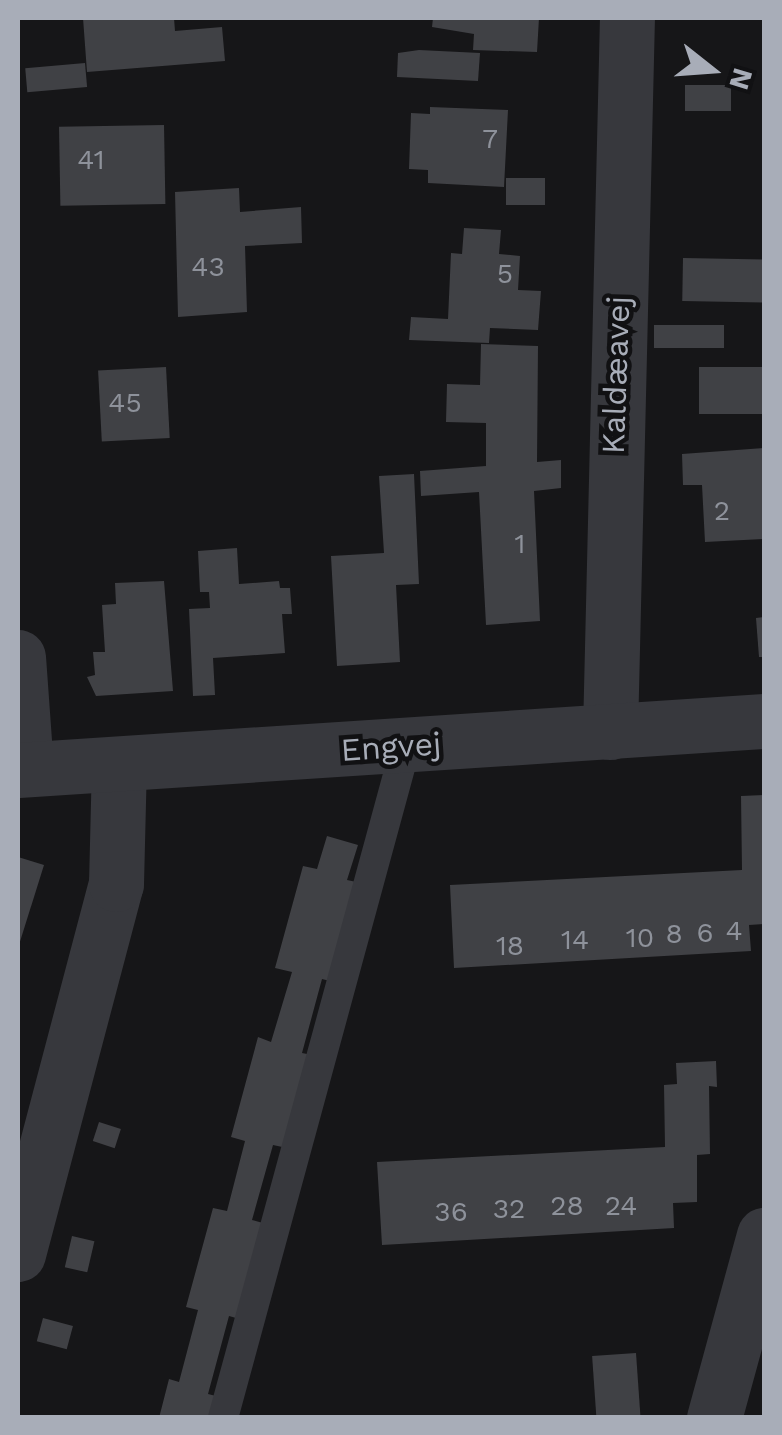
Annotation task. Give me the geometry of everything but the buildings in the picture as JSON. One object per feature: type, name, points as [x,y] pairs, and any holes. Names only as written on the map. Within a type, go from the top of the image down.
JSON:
[{"type":"street","name":"Kaldæavej","points":[[610,732],[628,18]]},
{"type":"street","points":[[18,657],[22,770]]},
{"type":"street","name":"Engvej","points":[[22,770],[764,720]]},
{"type":"street","points":[[18,1254],[116,884],[119,765]]},
{"type":"street","points":[[714,1418],[761,1260]]},
{"type":"lane","points":[[223,1418],[406,746]]}]
